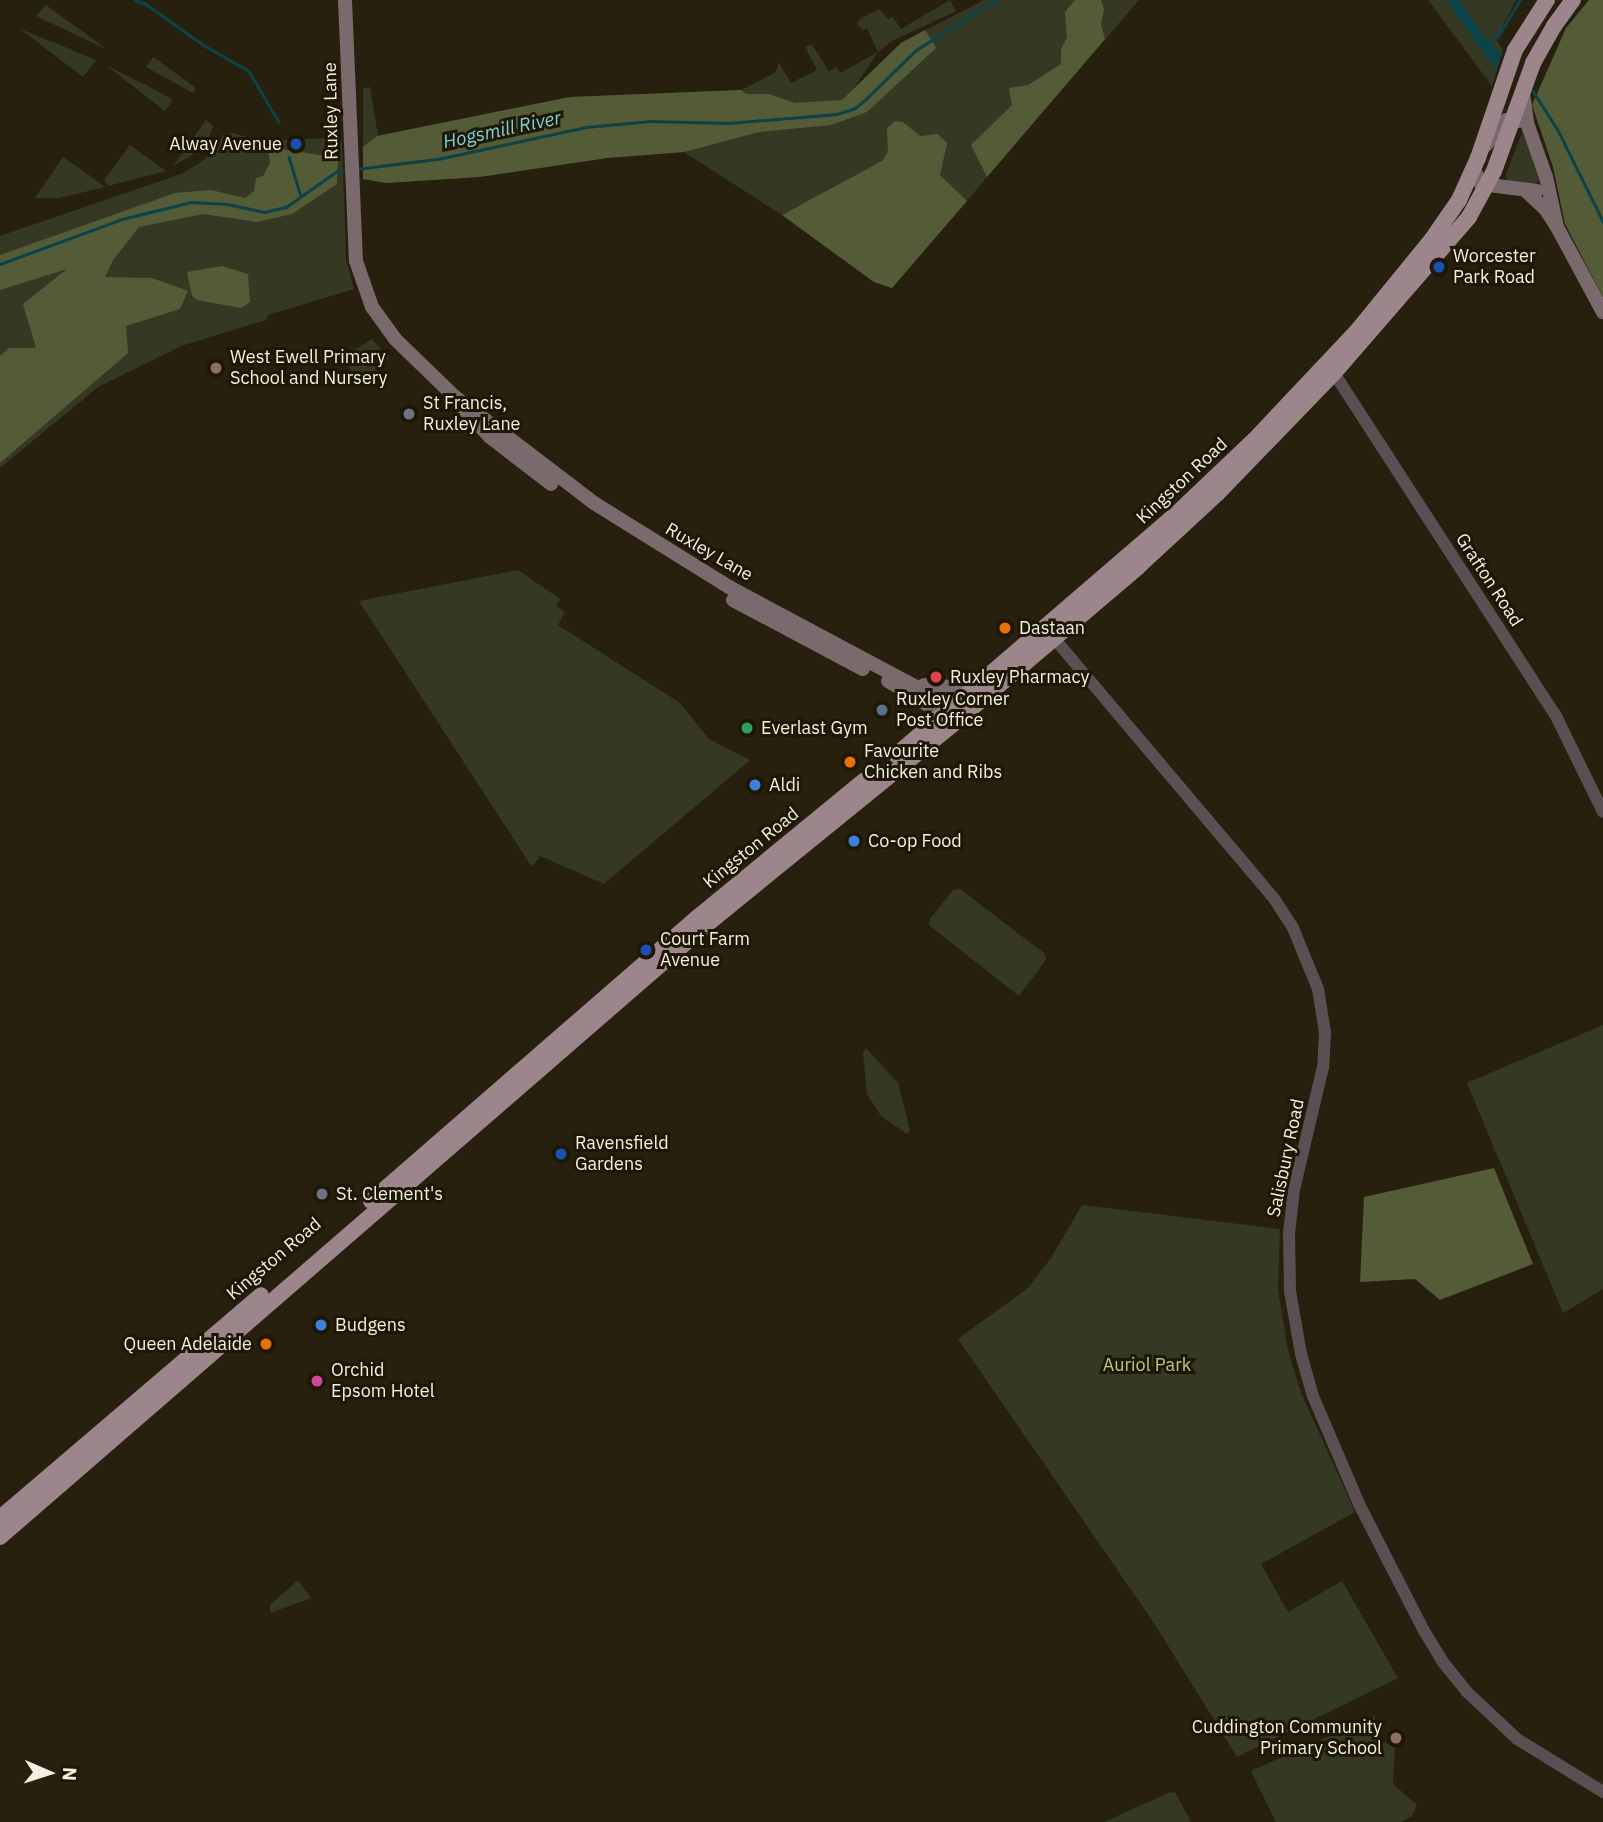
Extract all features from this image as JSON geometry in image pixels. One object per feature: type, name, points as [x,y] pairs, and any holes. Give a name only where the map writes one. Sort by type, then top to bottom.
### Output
[{"type":"highway","name":"Kingston Road","points":[[0,1537],[711,921],[951,718],[988,678],[1172,518],[1293,400],[1357,331],[1432,239],[1459,200],[1515,50],[1546,0]]},
{"type":"highway","name":"Kingston Road","points":[[0,1518],[355,1216],[698,917],[1053,637],[1138,567],[1218,493],[1334,373],[1457,234],[1487,185],[1533,63],[1545,40],[1573,0]]},
{"type":"main road","name":"Ruxley Lane","points":[[345,0],[356,261],[372,307],[412,357],[509,453],[582,507],[761,616],[883,678],[951,718]]},
{"type":"main road","points":[[1524,87],[1523,108],[1546,180],[1557,227]]},
{"type":"main road","points":[[1530,132],[1514,119],[1500,125],[1475,163],[1478,182],[1527,191],[1540,190],[1546,180]]},
{"type":"main road","points":[[1527,191],[1546,209],[1603,312]]},
{"type":"main road","name":"Ruxley Lane","points":[[454,396],[481,414],[551,473],[652,541],[740,593],[937,698],[951,718]]},
{"type":"main road","points":[[909,682],[939,688],[988,678]]},
{"type":"street","name":"Grafton Road","points":[[1334,373],[1555,714],[1603,812]]},
{"type":"street","name":"Salisbury Road","points":[[1053,637],[1275,900],[1293,928],[1313,976],[1322,1009],[1324,1067],[1294,1190],[1289,1223],[1290,1291],[1301,1354],[1313,1396],[1348,1482],[1423,1629],[1458,1682],[1517,1740],[1603,1791]]},
{"type":"green space","points":[[950,0],[956,11],[890,42],[878,52],[867,28],[863,30],[857,24],[861,18],[879,9],[888,19],[893,17],[901,29]]},
{"type":"green space","points":[[984,0],[1139,0],[892,288],[874,282],[782,215],[684,152],[607,158],[479,177],[386,183],[363,179],[363,88],[370,87],[378,136],[570,97],[741,90],[776,72],[779,63],[791,83],[817,70],[805,47],[812,44],[829,72],[836,67],[840,73],[878,52],[854,88],[901,43]]},
{"type":"green space","points":[[1075,0],[1101,0],[1104,9],[1101,24],[1105,39],[987,177],[971,145],[1012,105],[1009,88],[1028,85],[1061,64],[1061,49],[1067,37],[1065,12]]},
{"type":"green space","points":[[1428,0],[1516,0],[1496,39],[1503,50],[1492,86]]},
{"type":"green space","points":[[1589,0],[1603,0],[1603,297],[1565,224],[1553,167],[1532,105],[1566,28]]},
{"type":"green space","points":[[46,5],[104,47],[104,48],[36,16]]},
{"type":"green space","points":[[20,29],[60,45],[96,60],[83,77]]},
{"type":"green space","points":[[925,30],[936,48],[867,112],[831,125],[759,132],[684,152],[607,158],[479,177],[386,183],[363,179],[363,147],[377,136],[570,97],[741,90],[746,94],[769,94],[795,103],[842,100],[901,43]]},
{"type":"green space","points":[[153,57],[196,88],[193,93],[146,67]]},
{"type":"green space","points":[[107,66],[150,87],[173,100],[165,111]]},
{"type":"green space","points":[[206,120],[213,126],[209,138],[192,155],[173,166]]},
{"type":"green space","points":[[895,121],[903,122],[920,136],[938,134],[947,143],[940,175],[967,201],[892,288],[874,282],[782,215],[882,161],[888,152],[887,128]]},
{"type":"green space","points":[[233,133],[259,141],[331,138],[342,142],[346,260],[354,289],[268,315],[266,320],[181,346],[98,387],[0,468],[0,236],[181,174],[204,160],[224,134]]},
{"type":"green space","points":[[1522,133],[1540,176],[1539,182],[1533,186],[1507,181],[1506,174]]},
{"type":"green space","points":[[130,145],[166,171],[108,186],[104,180]]},
{"type":"green space","points":[[268,147],[338,158],[337,184],[292,214],[257,222],[203,214],[139,227],[113,260],[105,277],[152,278],[188,291],[180,309],[126,326],[128,353],[0,463],[0,356],[9,348],[36,348],[23,304],[67,269],[0,290],[0,255],[175,193],[211,190],[245,198],[254,191],[256,178],[263,176],[270,163]]},
{"type":"green space","points":[[63,157],[105,187],[59,198],[35,198]]},
{"type":"green space","points":[[222,266],[248,274],[250,302],[241,308],[197,300],[192,296],[187,272]]},
{"type":"green space","points":[[372,339],[389,358],[372,377],[355,376],[349,367],[349,353]]},
{"type":"green space","points":[[518,570],[560,599],[556,606],[565,612],[558,625],[680,703],[709,739],[750,760],[604,884],[540,856],[532,867],[359,601]]},
{"type":"green space","points":[[960,889],[1044,953],[1046,959],[1019,996],[929,925],[930,919],[953,890]]},
{"type":"green space","points":[[1603,1025],[1603,1289],[1563,1313],[1467,1083]]},
{"type":"green space","points":[[866,1048],[898,1083],[910,1130],[907,1134],[881,1116],[867,1094],[863,1053]]},
{"type":"green space","points":[[1494,1168],[1533,1264],[1440,1300],[1415,1279],[1360,1282],[1364,1197]]},
{"type":"green space","name":"Auriol Park","points":[[1082,1205],[1280,1229],[1278,1290],[1288,1350],[1301,1393],[1355,1512],[1261,1564],[1288,1612],[1342,1581],[1398,1678],[1237,1757],[1154,1623],[958,1339],[1028,1288],[1051,1258]]},
{"type":"green space","points":[[298,1580],[311,1598],[270,1613],[270,1605]]},
{"type":"green space","points":[[1375,1716],[1374,1738],[1395,1747],[1393,1784],[1417,1805],[1412,1816],[1401,1822],[1276,1822],[1251,1771]]},
{"type":"green space","points":[[1175,1792],[1191,1822],[1104,1822],[1168,1793]]},
{"type":"water","points":[[1446,0],[1459,0],[1488,42],[1502,53],[1496,70]]},
{"type":"waterway","points":[[135,0],[146,4],[202,44],[249,71],[279,122]]},
{"type":"waterway","name":"Hogsmill River","points":[[356,169],[438,159],[586,127],[651,121],[729,123],[837,114],[855,108],[916,50],[996,0]]},
{"type":"waterway","points":[[1487,44],[1498,36],[1520,0]]},
{"type":"waterway","name":"Hogsmill River","points":[[1533,91],[1558,130],[1603,221]]},
{"type":"waterway","points":[[289,157],[300,194]]},
{"type":"waterway","name":"Hogsmill River","points":[[0,264],[122,219],[191,202],[227,204],[264,212],[286,207],[337,171],[346,170]]},
{"type":"place","name":"Alway Avenue","points":[[296,144]]},
{"type":"place","name":"Worcester Park Road","points":[[1439,267]]},
{"type":"place","name":"West Ewell Primary School and Nursery","points":[[216,368]]},
{"type":"place","name":"St Francis, Ruxley Lane","points":[[409,414]]},
{"type":"place","name":"Dastaan","points":[[1005,628]]},
{"type":"place","name":"Ruxley Pharmacy","points":[[936,677]]},
{"type":"place","name":"Ruxley Corner Post Office","points":[[882,710]]},
{"type":"place","name":"Everlast Gym","points":[[747,728]]},
{"type":"place","name":"Favourite Chicken and Ribs","points":[[850,762]]},
{"type":"place","name":"Aldi","points":[[755,785]]},
{"type":"place","name":"Co-op Food","points":[[854,841]]},
{"type":"place","name":"Court Farm Avenue","points":[[646,950]]},
{"type":"place","name":"Ravensfield Gardens","points":[[561,1154]]},
{"type":"place","name":"St. Clement's","points":[[322,1194]]},
{"type":"place","name":"Budgens","points":[[321,1325]]},
{"type":"place","name":"Queen Adelaide","points":[[266,1344]]},
{"type":"place","name":"Orchid Epsom Hotel","points":[[317,1381]]},
{"type":"place","name":"Cuddington Community Primary School","points":[[1396,1738]]}]
